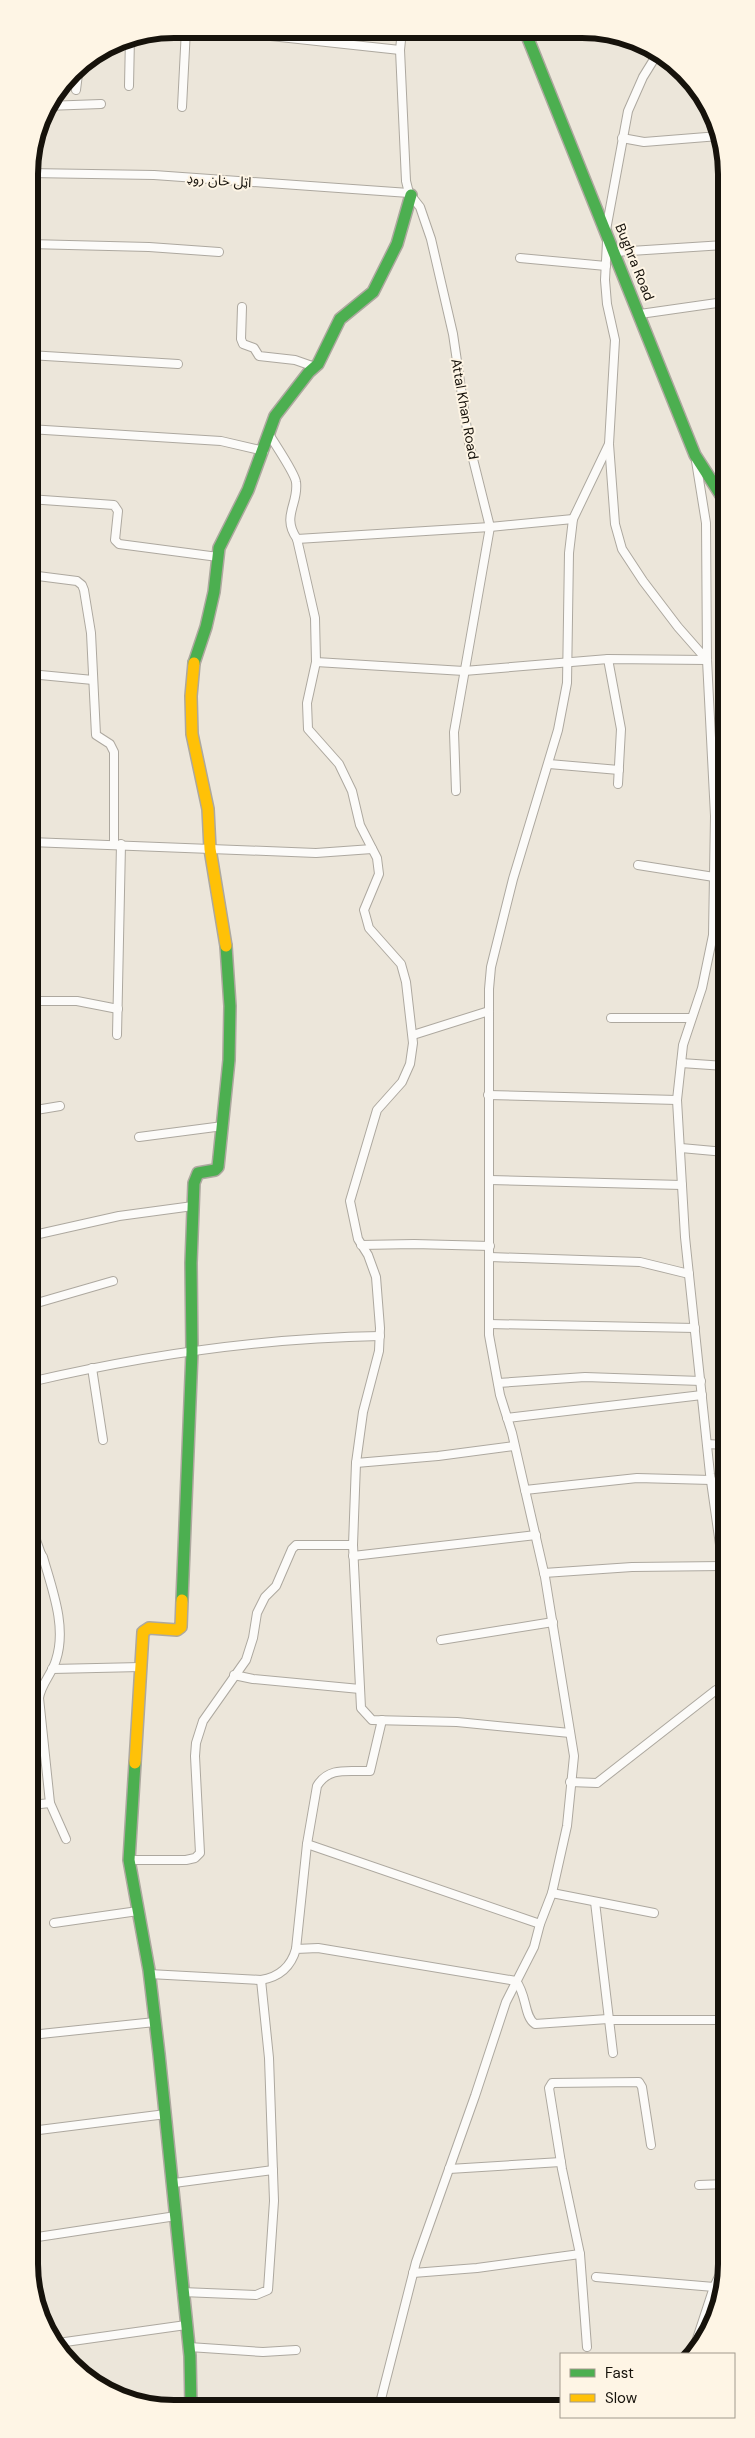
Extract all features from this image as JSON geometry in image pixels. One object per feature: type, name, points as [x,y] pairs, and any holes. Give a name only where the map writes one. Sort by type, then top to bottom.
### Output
[{"type":"street","points":[[182,107],[186,38]]},
{"type":"street","points":[[299,38],[400,50]]},
{"type":"street","name":"Attal Khan Road","points":[[401,38],[400,50],[406,181],[410,194],[420,207],[431,239],[453,334],[469,443],[490,527],[454,732],[456,791]]},
{"type":"street","name":"Bughra Road","points":[[529,38],[695,455],[718,490]]},
{"type":"street","points":[[128,86],[130,45]]},
{"type":"street","points":[[655,59],[635,94],[622,138],[607,232],[607,304],[615,340],[609,444],[615,524],[622,549],[672,619],[707,660]]},
{"type":"street","points":[[76,90],[78,76]]},
{"type":"street","points":[[56,106],[101,104]]},
{"type":"street","points":[[622,138],[654,142],[712,137]]},
{"type":"street","name":"اټل خان روډ","points":[[38,173],[154,175],[410,194]]},
{"type":"street","points":[[191,2400],[189,2347],[182,2292],[174,2183],[149,1974],[129,1860],[145,1629],[177,1630],[181,1627],[188,1513],[193,1206],[196,1175],[215,1170],[218,1167],[229,1060],[230,1006],[226,935],[210,849],[208,809],[192,734],[191,696],[194,659],[206,627],[214,592],[219,548],[264,451],[275,416],[315,367],[340,319],[373,292],[397,244],[410,194]]},
{"type":"street","points":[[38,244],[149,247],[220,252]]},
{"type":"street","points":[[615,252],[718,244]]},
{"type":"street","points":[[520,258],[606,266]]},
{"type":"street","points":[[640,314],[718,303]]},
{"type":"street","points":[[242,307],[241,339],[243,344],[254,348],[259,356],[304,362],[315,367]]},
{"type":"street","points":[[38,356],[178,364]]},
{"type":"street","points":[[38,430],[221,441],[264,451]]},
{"type":"street","points":[[269,434],[296,479],[296,493],[290,509],[290,529],[297,538],[315,618],[316,662],[307,703],[308,729],[339,764],[352,790],[360,826],[376,858],[379,874],[364,910],[369,928],[401,964],[406,982],[412,1035],[410,1064],[402,1082],[377,1110],[350,1201],[356,1231],[376,1277],[380,1336],[379,1351],[363,1412],[356,1463],[353,1544],[361,1708],[372,1720],[457,1722],[570,1733]]},
{"type":"street","points":[[380,2400],[412,2273],[450,2169],[506,2002],[534,1947],[552,1892],[567,1826],[574,1756],[553,1622],[536,1535],[498,1383],[489,1335],[489,1011],[494,958],[514,879],[549,764],[567,683],[569,553],[573,519],[609,444]]},
{"type":"street","points":[[695,455],[706,523],[707,660],[715,816],[713,935],[702,988],[690,1018],[676,1100],[689,1274],[717,1526]]},
{"type":"street","points":[[38,500],[114,506],[118,511],[115,540],[119,544],[218,557]]},
{"type":"street","points":[[297,538],[490,527],[573,519]]},
{"type":"street","points":[[38,576],[77,581],[82,585],[91,633],[96,735],[110,744],[114,752],[117,844],[117,1035]]},
{"type":"street","points":[[316,662],[464,671],[567,664],[608,659],[707,660]]},
{"type":"street","points":[[608,659],[621,729],[618,784]]},
{"type":"street","points":[[38,675],[93,680]]},
{"type":"street","points":[[549,764],[619,770]]},
{"type":"street","points":[[38,842],[316,853],[372,849]]},
{"type":"street","points":[[638,865],[714,877]]},
{"type":"street","points":[[38,1001],[77,1002],[118,1009]]},
{"type":"street","points":[[412,1035],[489,1011]]},
{"type":"street","points":[[611,1018],[690,1018]]},
{"type":"street","points":[[681,1063],[718,1065]]},
{"type":"street","points":[[488,1095],[676,1100]]},
{"type":"street","points":[[38,1110],[60,1106]]},
{"type":"street","points":[[139,1137],[223,1126]]},
{"type":"street","points":[[681,1148],[718,1151]]},
{"type":"street","points":[[490,1180],[682,1185]]},
{"type":"street","points":[[38,1234],[119,1216],[193,1206]]},
{"type":"street","points":[[361,1245],[490,1246]]},
{"type":"street","points":[[490,1257],[640,1262],[689,1274]]},
{"type":"street","points":[[38,1303],[113,1281]]},
{"type":"street","points":[[489,1324],[696,1328]]},
{"type":"street","points":[[38,1380],[92,1368],[192,1352],[308,1338],[380,1336]]},
{"type":"street","points":[[92,1368],[103,1440]]},
{"type":"street","points":[[498,1383],[585,1377],[701,1381]]},
{"type":"street","points":[[507,1418],[583,1407],[702,1395]]},
{"type":"street","points":[[707,1444],[717,1445]]},
{"type":"street","points":[[356,1463],[438,1456],[514,1446]]},
{"type":"street","points":[[525,1490],[636,1478],[711,1480]]},
{"type":"street","points":[[354,1556],[536,1535]]},
{"type":"street","points":[[129,1860],[186,1860],[195,1858],[200,1853],[196,1743],[203,1721],[246,1660],[251,1649],[260,1605],[276,1586],[292,1549],[296,1545],[353,1544]]},
{"type":"street","points":[[38,1548],[58,1615],[58,1647],[52,1669],[40,1692],[39,1698],[50,1804],[66,1840]]},
{"type":"street","points":[[544,1573],[632,1567],[717,1566]]},
{"type":"street","points":[[441,1640],[553,1622]]},
{"type":"street","points":[[52,1669],[141,1667]]},
{"type":"street","points":[[234,1675],[253,1679],[360,1689]]},
{"type":"street","points":[[570,1782],[597,1783],[717,1689]]},
{"type":"street","points":[[149,1974],[261,1980],[273,1978],[285,1970],[293,1959],[296,1949],[314,1795],[321,1778],[336,1771],[370,1772],[382,1720]]},
{"type":"street","points":[[38,1804],[50,1804]]},
{"type":"street","points":[[307,1844],[540,1924]]},
{"type":"street","points":[[552,1892],[654,1913]]},
{"type":"street","points":[[595,1902],[613,2053]]},
{"type":"street","points":[[54,1923],[138,1911]]},
{"type":"street","points":[[296,1949],[318,1948],[516,1981],[525,1996],[528,2016],[535,2024],[609,2019],[717,2020]]},
{"type":"street","points":[[182,2292],[256,2295],[268,2290],[274,2201],[269,2058],[261,1980]]},
{"type":"street","points":[[38,2034],[155,2022]]},
{"type":"street","points":[[587,2347],[580,2254],[548,2088],[552,2083],[639,2082],[642,2087],[652,2145]]},
{"type":"street","points":[[38,2129],[166,2114]]},
{"type":"street","points":[[450,2169],[561,2162]]},
{"type":"street","points":[[174,2183],[273,2170]]},
{"type":"street","points":[[698,2185],[717,2184]]},
{"type":"street","points":[[38,2237],[176,2216]]},
{"type":"street","points":[[412,2273],[478,2268],[580,2254]]},
{"type":"street","points":[[596,2277],[714,2287]]},
{"type":"street","points":[[699,2332],[716,2283]]},
{"type":"street","points":[[63,2342],[186,2325]]},
{"type":"street","points":[[189,2347],[263,2352],[296,2350]]},
{"type":"traffic: fast","points":[[528,38],[695,455],[718,490]]},
{"type":"traffic: fast","points":[[194,663],[206,627],[214,592],[219,548],[248,490],[275,416],[309,372],[318,364],[340,319],[373,292],[397,244],[411,195]]},
{"type":"traffic: fast","points":[[182,1600],[192,1352],[191,1263],[194,1183],[198,1173],[215,1170],[218,1167],[229,1060],[230,1006],[226,946]]},
{"type":"traffic: fast","points":[[135,1763],[129,1860],[149,1970],[159,2054],[190,2356],[191,2400]]},
{"type":"traffic: slow","points":[[194,663],[191,696],[192,734],[208,809],[210,849],[226,946]]},
{"type":"traffic: slow","points":[[135,1763],[143,1632],[149,1628],[177,1630],[181,1627],[182,1600]]}]
